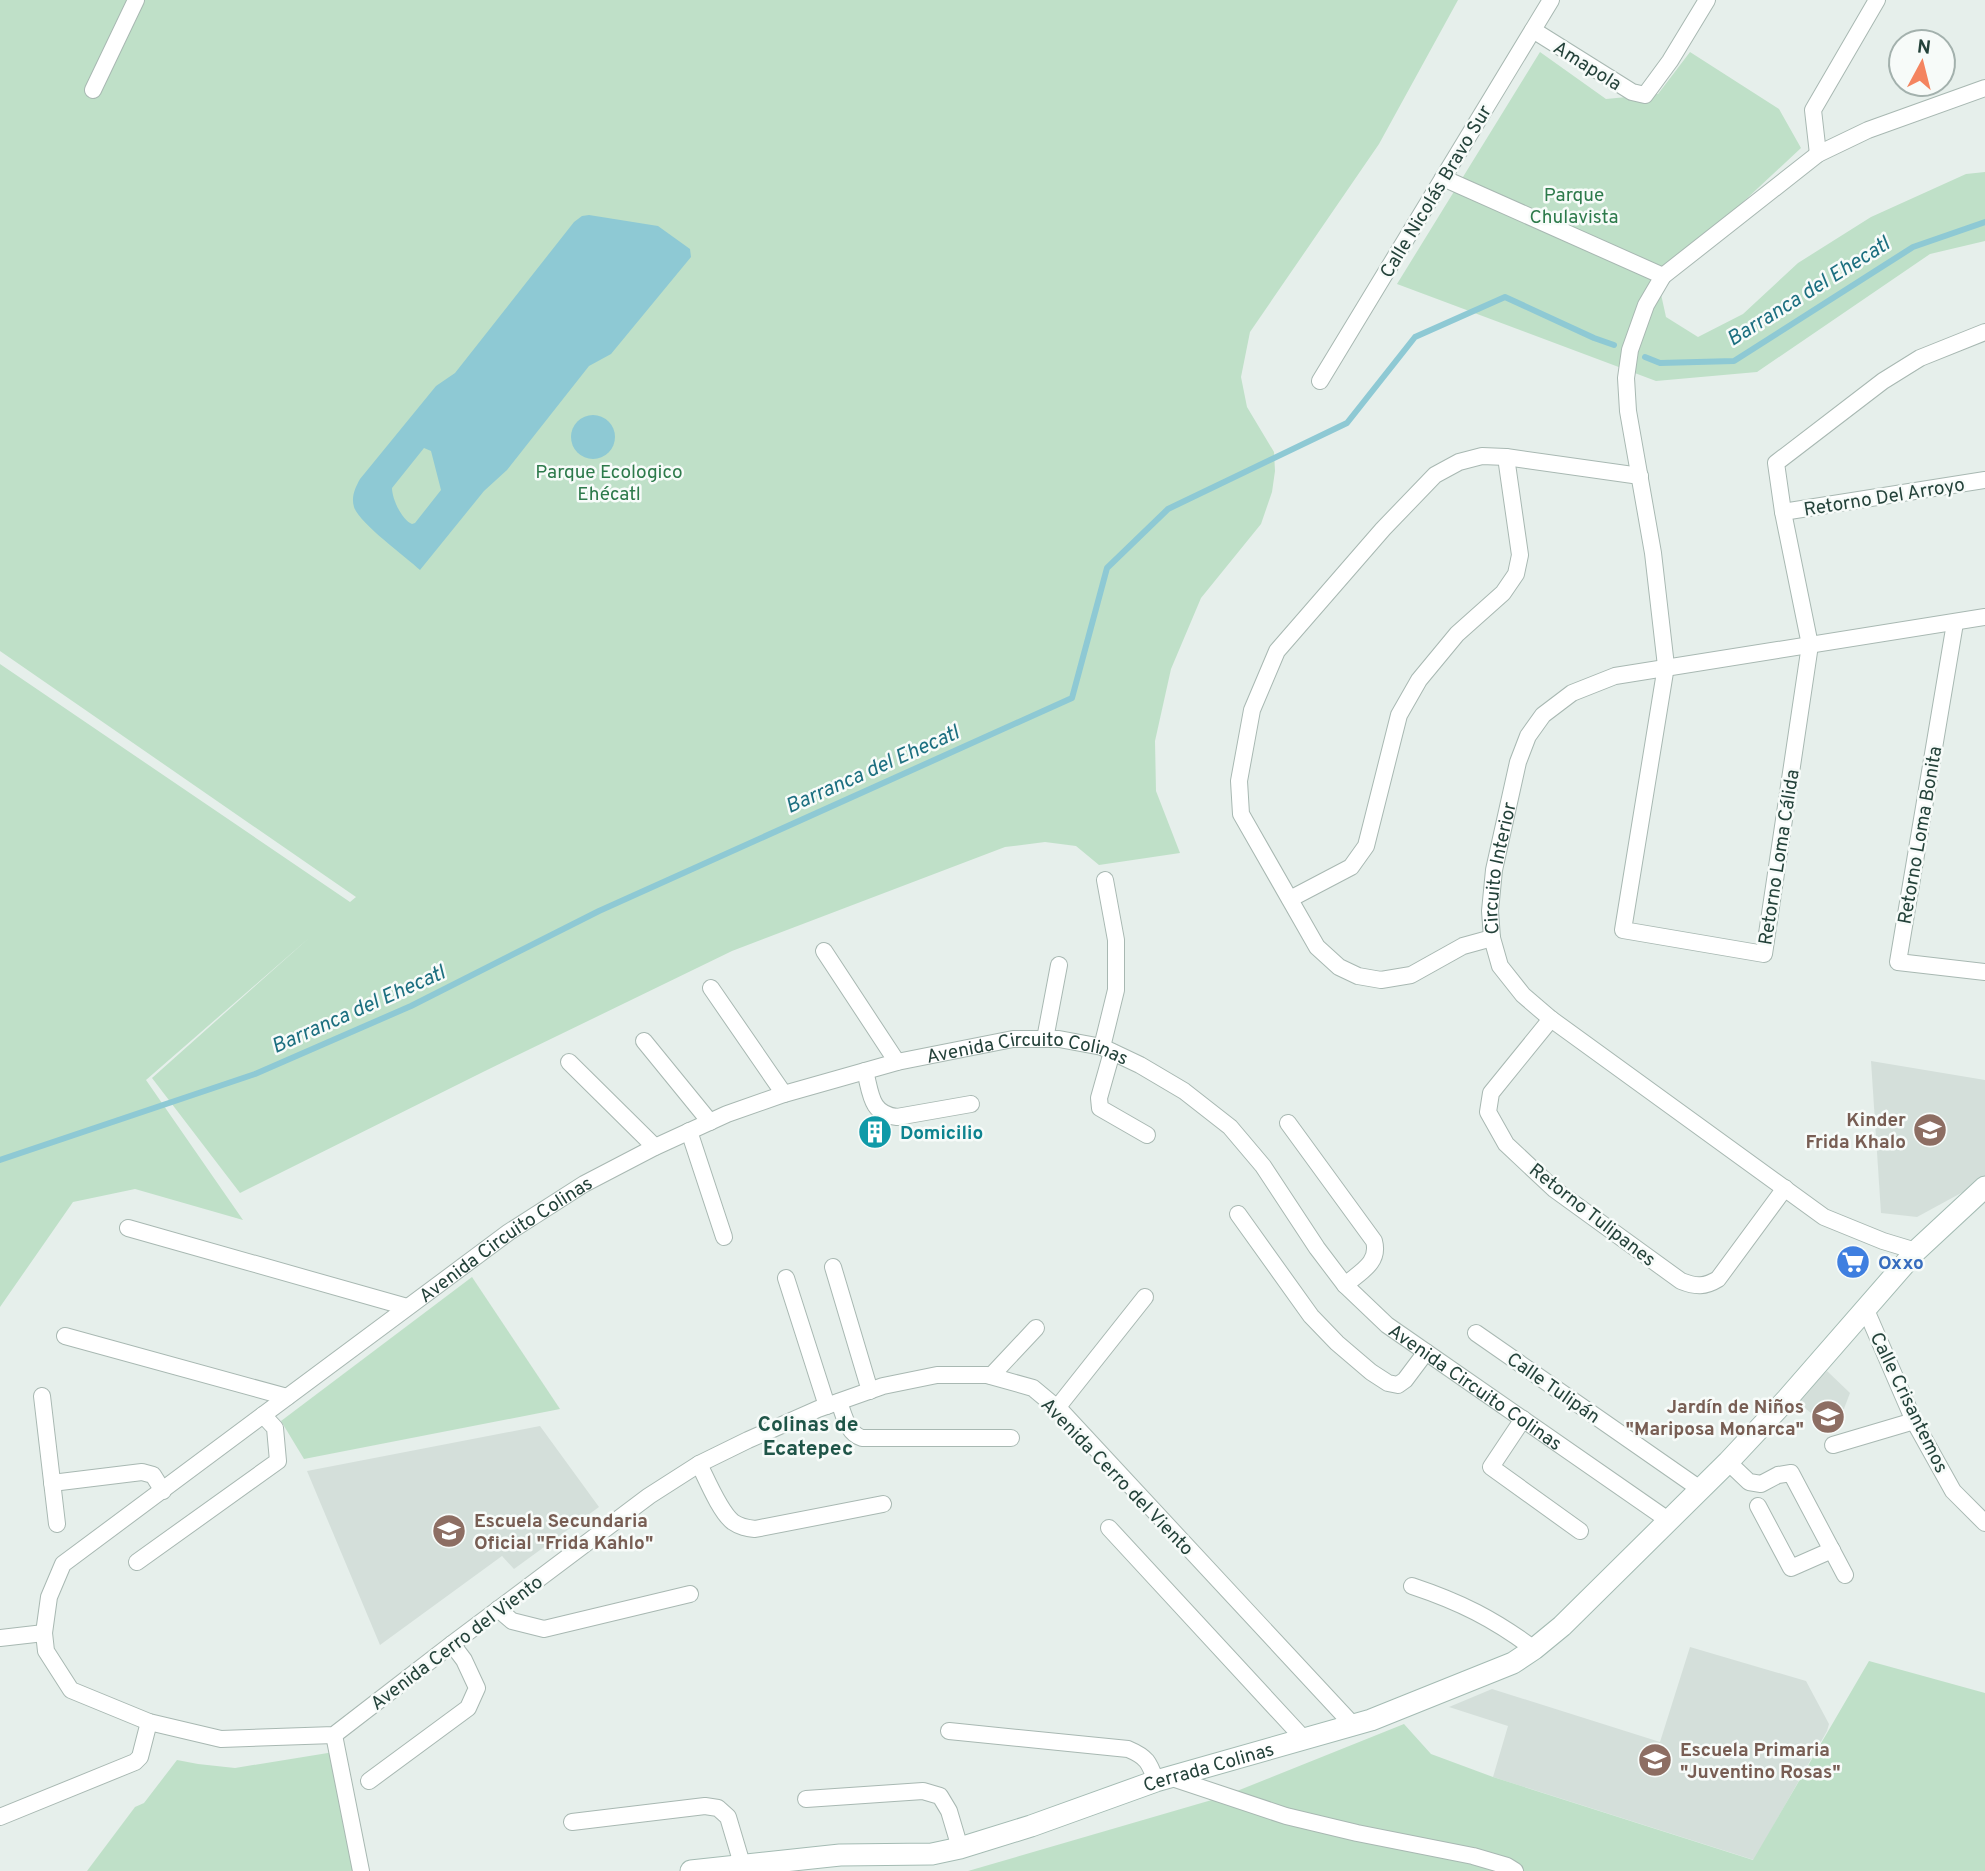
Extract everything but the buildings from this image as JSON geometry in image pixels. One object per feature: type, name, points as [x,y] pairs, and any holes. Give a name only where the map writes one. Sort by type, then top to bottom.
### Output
[{"type":"main road","points":[[1668,1520],[1728,1462],[1787,1399],[1916,1251],[1985,1187]]},
{"type":"main road","name":"Cerrada Colinas","points":[[691,1871],[840,1855],[932,1854],[960,1848],[1031,1826],[1162,1779],[1371,1720],[1513,1663],[1534,1649],[1562,1626],[1668,1520]]},
{"type":"street","points":[[93,90],[136,0]]},
{"type":"street","name":"Calle Nicolás Bravo Sur","points":[[1320,381],[1551,0]]},
{"type":"street","name":"Amapola","points":[[1532,30],[1632,92],[1645,96],[1671,61],[1707,0]]},
{"type":"street","points":[[1818,154],[1813,110],[1877,0]]},
{"type":"street","points":[[1666,666],[1653,553],[1628,411],[1626,378],[1636,328],[1646,305],[1663,276],[1818,154],[1868,130],[1985,88]]},
{"type":"street","points":[[1443,178],[1663,276]]},
{"type":"street","name":"Retorno Del Arroyo","points":[[1810,645],[1783,512],[1776,463],[1892,375],[1920,358],[1985,332]]},
{"type":"street","points":[[1492,938],[1463,946],[1410,975],[1381,980],[1358,976],[1339,967],[1317,947],[1241,814],[1239,781],[1252,709],[1276,651],[1383,528],[1436,475],[1459,462],[1482,456],[1640,476]]},
{"type":"street","points":[[1290,899],[1351,867],[1366,846],[1399,715],[1419,680],[1457,634],[1503,593],[1516,574],[1520,555],[1506,457]]},
{"type":"street","name":"Retorno Del Arroyo","points":[[1783,512],[1985,480]]},
{"type":"street","name":"Circuito Interior","points":[[1916,1251],[1824,1217],[1551,1019],[1523,995],[1500,966],[1492,938],[1490,911],[1494,870],[1518,761],[1528,736],[1544,715],[1572,693],[1615,676],[1666,666],[1985,617]]},
{"type":"street","name":"Retorno Loma Bonita","points":[[1955,622],[1898,962],[1985,972]]},
{"type":"street","name":"Retorno Loma Cálida","points":[[1666,666],[1623,930],[1764,954],[1810,645]]},
{"type":"street","points":[[1105,880],[1116,940],[1115,990],[1099,1098],[1100,1108],[1147,1135]]},
{"type":"street","points":[[824,951],[897,1062]]},
{"type":"street","points":[[1045,1039],[1059,965]]},
{"type":"street","points":[[710,988],[784,1094]]},
{"type":"street","name":"Retorno Tulipanes","points":[[1551,1019],[1491,1093],[1488,1112],[1506,1144],[1554,1189],[1671,1274],[1693,1286],[1708,1286],[1718,1279],[1785,1188]]},
{"type":"street","name":"Avenida Circuito Colinas","points":[[44,1633],[49,1597],[63,1564],[509,1233],[573,1191],[689,1131],[784,1094],[897,1062],[1013,1039],[1059,1039],[1107,1049],[1184,1091],[1230,1127],[1263,1166],[1345,1285],[1387,1325],[1668,1520]]},
{"type":"street","points":[[644,1041],[710,1122]]},
{"type":"street","points":[[569,1062],[655,1147]]},
{"type":"street","points":[[865,1071],[873,1102],[878,1111],[887,1116],[897,1117],[971,1104]]},
{"type":"street","points":[[1289,1124],[1374,1241],[1377,1251],[1374,1260],[1345,1285]]},
{"type":"street","points":[[689,1131],[724,1237]]},
{"type":"street","points":[[1238,1214],[1311,1316],[1371,1372],[1388,1384],[1398,1385],[1405,1380],[1426,1352]]},
{"type":"street","points":[[128,1228],[408,1307]]},
{"type":"street","points":[[833,1267],[870,1391]]},
{"type":"street","points":[[786,1278],[833,1404],[855,1436],[1011,1438]]},
{"type":"street","points":[[1057,1408],[1145,1297]]},
{"type":"street","name":"Calle Crisantemos","points":[[1866,1310],[1914,1421],[1953,1491],[1985,1523]]},
{"type":"street","points":[[991,1376],[1036,1328]]},
{"type":"street","name":"Calle Tulipán","points":[[1476,1333],[1700,1489]]},
{"type":"street","points":[[65,1336],[287,1396]]},
{"type":"street","name":"Avenida Cerro del Viento","points":[[334,1735],[649,1496],[699,1464],[833,1404],[883,1386],[937,1375],[991,1376],[1033,1388],[1057,1408],[1353,1725]]},
{"type":"street","points":[[42,1396],[57,1524]]},
{"type":"street","points":[[137,1562],[278,1461],[275,1428],[263,1415]]},
{"type":"street","points":[[1523,1419],[1491,1467],[1580,1531]]},
{"type":"street","points":[[1833,1445],[1914,1421]]},
{"type":"street","points":[[1728,1462],[1749,1482],[1761,1484],[1778,1475],[1791,1473],[1845,1575]]},
{"type":"street","points":[[699,1464],[724,1512],[731,1521],[742,1527],[755,1528],[883,1504]]},
{"type":"street","points":[[52,1483],[142,1472],[153,1475],[163,1491]]},
{"type":"street","points":[[1758,1506],[1791,1568],[1832,1550]]},
{"type":"street","points":[[1109,1528],[1304,1739]]},
{"type":"street","points":[[1412,1586],[1447,1597],[1477,1611],[1534,1649]]},
{"type":"street","points":[[498,1609],[512,1621],[544,1629],[690,1594]]},
{"type":"street","points":[[0,1638],[44,1633],[46,1651],[71,1690],[149,1722],[221,1739],[334,1735],[360,1871]]},
{"type":"street","points":[[369,1781],[468,1708],[477,1688],[464,1660],[452,1644]]},
{"type":"street","points":[[0,1817],[135,1762],[140,1757],[149,1722]]},
{"type":"street","points":[[948,1731],[1128,1749],[1149,1762],[1162,1779],[1286,1816],[1473,1856],[1515,1871]]},
{"type":"street","points":[[806,1799],[922,1791],[940,1796],[950,1811],[960,1848]]},
{"type":"street","points":[[572,1822],[705,1806],[719,1808],[728,1817],[742,1864]]},
{"type":"shaded area","name":"Kinder Frida Khalo","points":[[1871,1061],[1985,1080],[1985,1180],[1917,1217],[1881,1213]]},
{"type":"shaded area","name":"Jardín de Niños \"Mariposa Monarca\"","points":[[1827,1371],[1850,1393],[1835,1432],[1796,1401]]},
{"type":"shaded area","name":"Escuela Secundaria Oficial \"Frida Kahlo\"","points":[[540,1426],[599,1507],[514,1569],[502,1556],[380,1645],[307,1471]]},
{"type":"shaded area","name":"Escuela Primaria \"Juventino Rosas\"","points":[[1690,1647],[1806,1681],[1829,1724],[1754,1860],[1493,1777],[1508,1726],[1449,1707],[1492,1689],[1660,1742]]},
{"type":"green space","name":"Parque Ecologico Ehécatl","points":[[0,0],[1458,0],[1379,144],[1250,332],[1241,377],[1247,407],[1274,452],[1275,471],[1272,492],[1261,524],[1201,598],[1171,669],[1155,741],[1156,791],[1180,853],[1099,865],[1076,846],[1045,842],[1005,847],[732,951],[240,1193],[152,1078],[309,938],[146,1080],[243,1220],[135,1189],[73,1202],[0,1307],[0,664],[350,902],[356,897],[0,651]]},
{"type":"green space","name":"Parque Chulavista","points":[[1540,52],[1606,99],[1658,94],[1690,52],[1779,109],[1801,148],[1727,217],[1657,276],[1666,317],[1698,337],[1743,314],[1798,263],[1871,217],[1966,174],[1985,172],[1985,241],[1930,254],[1757,372],[1656,381],[1397,284]]},
{"type":"green space","points":[[472,1277],[560,1409],[304,1459],[281,1421]]},
{"type":"green space","points":[[1869,1661],[1985,1693],[1985,1871],[968,1871],[1222,1797],[1404,1724],[1431,1754],[1493,1777],[1753,1860]]},
{"type":"green space","points":[[334,1752],[357,1871],[87,1871],[135,1807],[144,1803],[177,1760],[235,1768]]},
{"type":"water","points":[[582,216],[658,226],[690,249],[691,257],[611,354],[589,366],[507,470],[484,491],[420,570],[373,531],[358,514],[353,500],[360,479],[436,386],[455,373],[574,222]],"holes":[[[424,448],[431,451],[441,490],[412,524],[398,509],[392,488]]]},
{"type":"water","points":[[593,415],[602,416],[609,421],[614,428],[614,446],[609,453],[602,458],[593,459],[584,458],[577,453],[572,446],[571,437],[572,428],[577,421],[584,416]]},
{"type":"waterway","name":"Barranca del Ehecatl","points":[[1645,357],[1660,363],[1734,361],[1913,247],[1985,222]]},
{"type":"waterway","name":"Barranca del Ehecatl","points":[[0,1160],[255,1074],[411,1006],[599,911],[1072,698],[1107,568],[1168,509],[1347,423],[1415,337],[1505,297],[1614,345]]},
{"type":"place","name":"Kinder Frida Khalo","points":[[1930,1130]]},
{"type":"place","name":"Domicilio","points":[[875,1132]]},
{"type":"place","name":"Oxxo","points":[[1853,1262]]},
{"type":"place","name":"Jardín de Niños \"Mariposa Monarca\"","points":[[1828,1417]]},
{"type":"place","name":"Escuela Secundaria Oficial \"Frida Kahlo\"","points":[[449,1531]]},
{"type":"place","name":"Escuela Primaria \"Juventino Rosas\"","points":[[1655,1760]]},
{"type":"district","name":"Colinas de Ecatepec","points":[[808,1436]]}]
